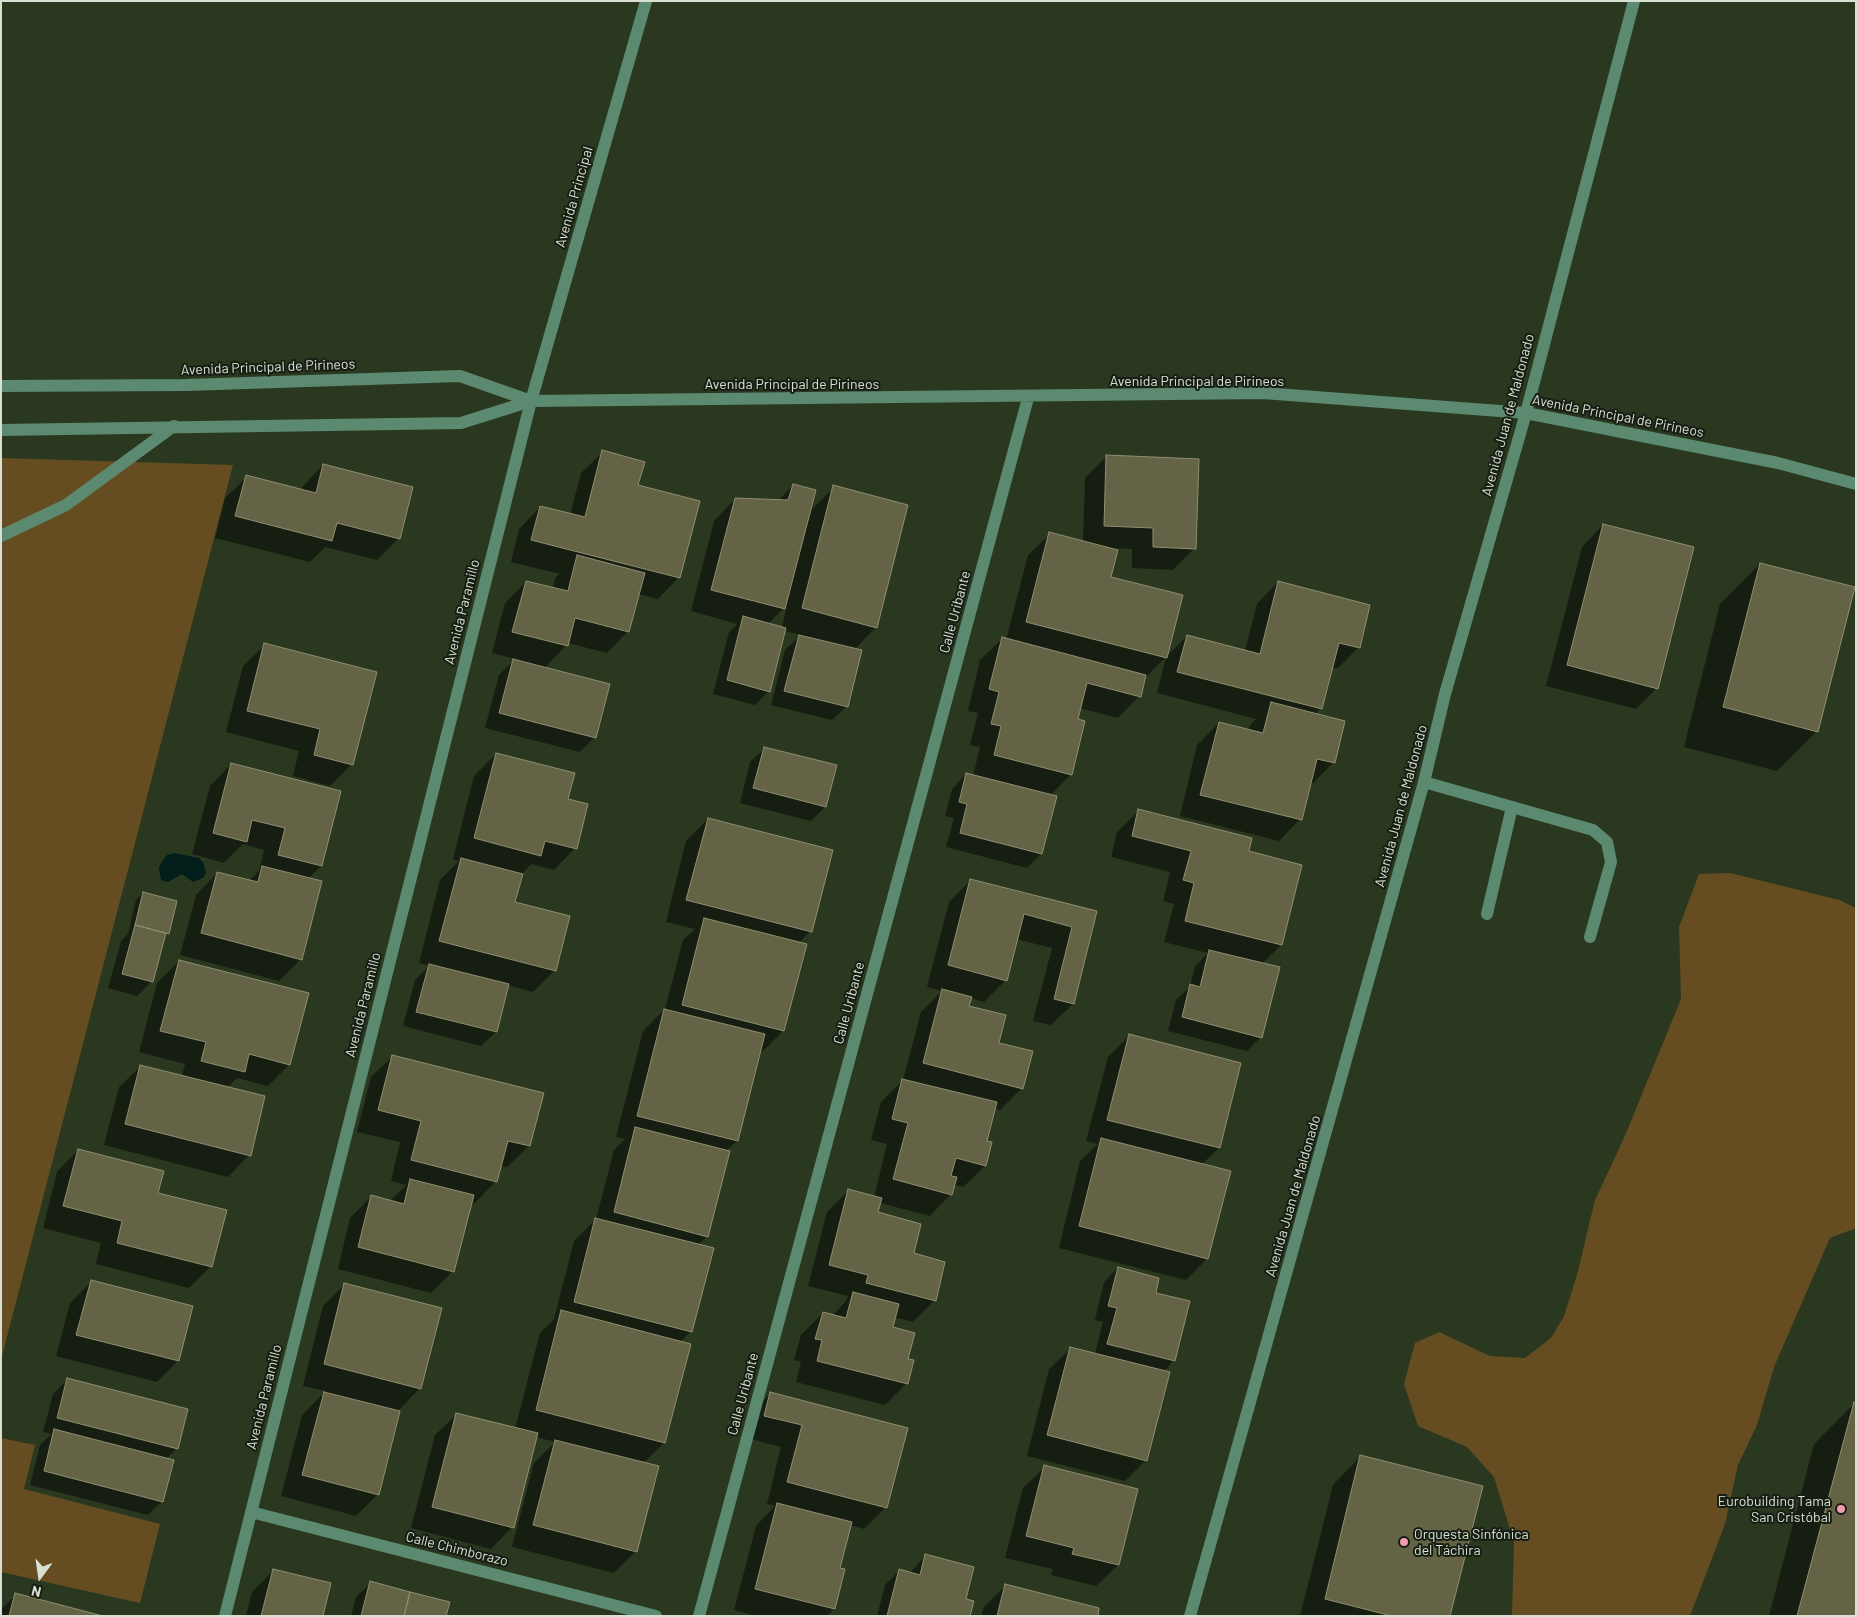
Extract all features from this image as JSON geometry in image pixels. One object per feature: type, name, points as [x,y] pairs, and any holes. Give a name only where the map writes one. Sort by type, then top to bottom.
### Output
[{"type":"street","name":"Avenida Principal","points":[[531,401],[646,1]]},
{"type":"street","name":"Avenida Juan de Maldonado","points":[[1190,1616],[1424,782],[1445,694],[1526,413],[1634,1]]},
{"type":"street","name":"Avenida Principal de Pirineos","points":[[1,386],[186,385],[460,376],[531,401]]},
{"type":"street","name":"Avenida Principal de Pirineos","points":[[1,430],[461,423],[531,401],[1028,398],[1263,394],[1526,413],[1778,462],[1856,484]]},
{"type":"street","name":"Calle Uribante","points":[[699,1616],[1028,398]]},
{"type":"street","name":"Avenida Paramillo","points":[[225,1616],[531,401]]},
{"type":"street","points":[[1,536],[66,505],[174,426]]},
{"type":"street","points":[[1424,782],[1593,830],[1607,842],[1611,862],[1590,937]]},
{"type":"street","points":[[1487,914],[1512,807]]},
{"type":"street","name":"Calle Chimborazo","points":[[251,1512],[656,1616]]},
{"type":"shaded area","points":[[1,458],[233,465],[1,1360]]},
{"type":"shaded area","points":[[1730,873],[1839,900],[1856,908],[1856,1228],[1830,1238],[1774,1367],[1757,1425],[1738,1465],[1725,1524],[1690,1616],[1512,1616],[1514,1542],[1494,1477],[1467,1447],[1418,1426],[1404,1384],[1415,1343],[1439,1332],[1490,1356],[1525,1358],[1551,1338],[1564,1316],[1577,1275],[1595,1200],[1624,1138],[1681,999],[1679,927],[1699,874]]},
{"type":"shaded area","points":[[1,1438],[35,1445],[24,1489],[160,1524],[140,1603],[1,1572]]},
{"type":"water","points":[[174,853],[199,858],[203,862],[206,872],[203,878],[193,882],[182,874],[168,882],[161,880],[159,868],[162,861],[167,855]]},
{"type":"building","points":[[602,450],[645,462],[638,485],[700,501],[680,578],[531,540],[540,506],[585,517]]},
{"type":"building","points":[[1106,455],[1199,459],[1196,549],[1153,547],[1153,528],[1104,526]]},
{"type":"building","points":[[323,464],[413,487],[400,539],[337,523],[332,541],[235,516],[246,475],[316,493]]},
{"type":"building","points":[[793,484],[816,490],[785,609],[711,590],[735,498],[788,500]]},
{"type":"building","points":[[833,485],[908,505],[877,628],[802,608]]},
{"type":"building","points":[[1603,524],[1694,547],[1658,689],[1567,665]]},
{"type":"building","points":[[1049,532],[1118,550],[1111,577],[1183,595],[1167,658],[1026,622]]},
{"type":"building","points":[[577,555],[645,573],[629,632],[575,618],[568,646],[512,632],[526,581],[568,591]]},
{"type":"building","points":[[1760,563],[1855,587],[1818,732],[1723,707]]},
{"type":"building","points":[[1278,581],[1370,605],[1360,648],[1339,643],[1322,709],[1177,672],[1187,635],[1260,654]]},
{"type":"building","points":[[743,616],[786,628],[770,692],[727,680]]},
{"type":"building","points":[[799,635],[862,650],[848,707],[784,691]]},
{"type":"building","points":[[1002,637],[1146,675],[1141,697],[1087,683],[1078,719],[1085,721],[1072,775],[994,755],[1001,726],[991,724],[999,692],[989,689]]},
{"type":"building","points":[[264,643],[377,672],[353,765],[314,755],[320,729],[247,711]]},
{"type":"building","points":[[513,659],[610,684],[596,738],[499,713]]},
{"type":"building","points":[[1271,702],[1345,721],[1335,763],[1317,759],[1302,820],[1200,795],[1219,722],[1263,733]]},
{"type":"building","points":[[764,747],[837,765],[826,807],[753,788]]},
{"type":"building","points":[[496,753],[575,773],[568,799],[588,804],[577,849],[545,841],[541,856],[474,838]]},
{"type":"building","points":[[231,763],[341,791],[322,866],[278,855],[285,828],[252,820],[247,842],[213,833]]},
{"type":"building","points":[[966,773],[1057,796],[1042,854],[960,833],[967,804],[959,802]]},
{"type":"building","points":[[1138,809],[1252,838],[1249,851],[1302,865],[1282,945],[1185,921],[1194,883],[1183,880],[1191,851],[1132,836]]},
{"type":"building","points":[[708,818],[833,850],[812,932],[686,900]]},
{"type":"building","points":[[461,858],[523,874],[515,902],[570,916],[556,971],[439,941]]},
{"type":"building","points":[[262,866],[322,881],[302,960],[201,933],[217,872],[258,882]]},
{"type":"building","points":[[970,879],[1097,911],[1074,1004],[1054,999],[1072,927],[1024,914],[1007,981],[948,965]]},
{"type":"building","points":[[143,892],[177,901],[169,934],[135,925]]},
{"type":"building","points":[[704,918],[807,944],[784,1031],[682,1005]]},
{"type":"building","points":[[135,925],[166,933],[153,982],[122,974]]},
{"type":"building","points":[[1209,950],[1280,967],[1262,1038],[1182,1017],[1190,984],[1200,987]]},
{"type":"building","points":[[179,960],[309,993],[290,1065],[249,1054],[245,1072],[201,1061],[206,1042],[160,1031]]},
{"type":"building","points":[[429,964],[509,984],[497,1032],[416,1012]]},
{"type":"building","points":[[942,989],[972,997],[969,1006],[1006,1015],[999,1043],[1033,1051],[1023,1089],[923,1063]]},
{"type":"building","points":[[664,1009],[765,1034],[738,1141],[637,1116]]},
{"type":"building","points":[[1129,1034],[1241,1063],[1220,1148],[1107,1120]]},
{"type":"building","points":[[392,1055],[544,1093],[530,1146],[508,1141],[497,1182],[411,1160],[421,1121],[378,1110]]},
{"type":"building","points":[[140,1065],[265,1096],[251,1156],[125,1124]]},
{"type":"building","points":[[902,1079],[997,1102],[987,1141],[992,1142],[986,1166],[956,1158],[951,1176],[957,1177],[952,1195],[893,1179],[908,1123],[892,1119]]},
{"type":"building","points":[[635,1127],[730,1151],[708,1237],[614,1212]]},
{"type":"building","points":[[1101,1138],[1231,1171],[1208,1259],[1079,1226]]},
{"type":"building","points":[[78,1149],[164,1171],[158,1193],[227,1210],[212,1267],[117,1243],[122,1221],[63,1206]]},
{"type":"building","points":[[410,1179],[474,1195],[454,1272],[358,1247],[371,1195],[404,1204]]},
{"type":"building","points":[[848,1189],[882,1198],[878,1212],[921,1224],[914,1253],[945,1262],[936,1301],[866,1283],[868,1275],[829,1265]]},
{"type":"building","points":[[595,1218],[714,1248],[692,1332],[574,1302]]},
{"type":"building","points":[[1118,1267],[1159,1278],[1156,1293],[1190,1301],[1175,1361],[1107,1344],[1117,1308],[1108,1306]]},
{"type":"building","points":[[91,1280],[193,1306],[179,1361],[76,1335]]},
{"type":"building","points":[[344,1283],[442,1308],[421,1389],[324,1364]]},
{"type":"building","points":[[853,1292],[899,1304],[893,1327],[915,1333],[908,1359],[914,1360],[908,1384],[817,1361],[822,1340],[815,1339],[823,1312],[846,1318]]},
{"type":"building","points":[[561,1310],[691,1344],[665,1443],[536,1410]]},
{"type":"building","points":[[1070,1347],[1170,1372],[1147,1461],[1047,1435]]},
{"type":"building","points":[[67,1378],[188,1409],[178,1449],[57,1418]]},
{"type":"building","points":[[324,1392],[400,1411],[379,1495],[302,1475]]},
{"type":"building","points":[[770,1392],[908,1428],[887,1508],[787,1482],[802,1425],[764,1416]]},
{"type":"building","name":"Eurobuilding Tama San Cristóbal","points":[[1854,1402],[1856,1403],[1856,1616],[1797,1616]]},
{"type":"building","points":[[456,1413],[538,1433],[514,1528],[432,1507]]},
{"type":"building","points":[[54,1429],[174,1460],[163,1502],[44,1471]]},
{"type":"building","points":[[555,1440],[659,1466],[637,1552],[533,1525]]},
{"type":"building","name":"Orquesta Sinfónica del Táchira","points":[[1360,1455],[1483,1486],[1450,1616],[1392,1616],[1325,1599]]},
{"type":"building","points":[[1044,1465],[1138,1489],[1119,1565],[1072,1554],[1074,1548],[1026,1536]]},
{"type":"building","points":[[777,1503],[852,1522],[840,1568],[845,1569],[835,1609],[755,1589]]},
{"type":"building","points":[[925,1554],[974,1567],[966,1599],[974,1601],[970,1616],[887,1616],[899,1569],[920,1575]]},
{"type":"building","points":[[273,1569],[331,1583],[323,1616],[261,1616]]},
{"type":"building","points":[[370,1581],[410,1592],[404,1616],[361,1616]]},
{"type":"building","points":[[1005,1584],[1099,1608],[1098,1616],[997,1616]]},
{"type":"building","points":[[410,1592],[450,1602],[446,1616],[404,1616]]},
{"type":"building","points":[[15,1593],[103,1616],[9,1616]]},
{"type":"place","name":"Eurobuilding Tama San Cristóbal","points":[[1841,1509]]},
{"type":"place","name":"Orquesta Sinfónica del Táchira","points":[[1404,1542]]}]
